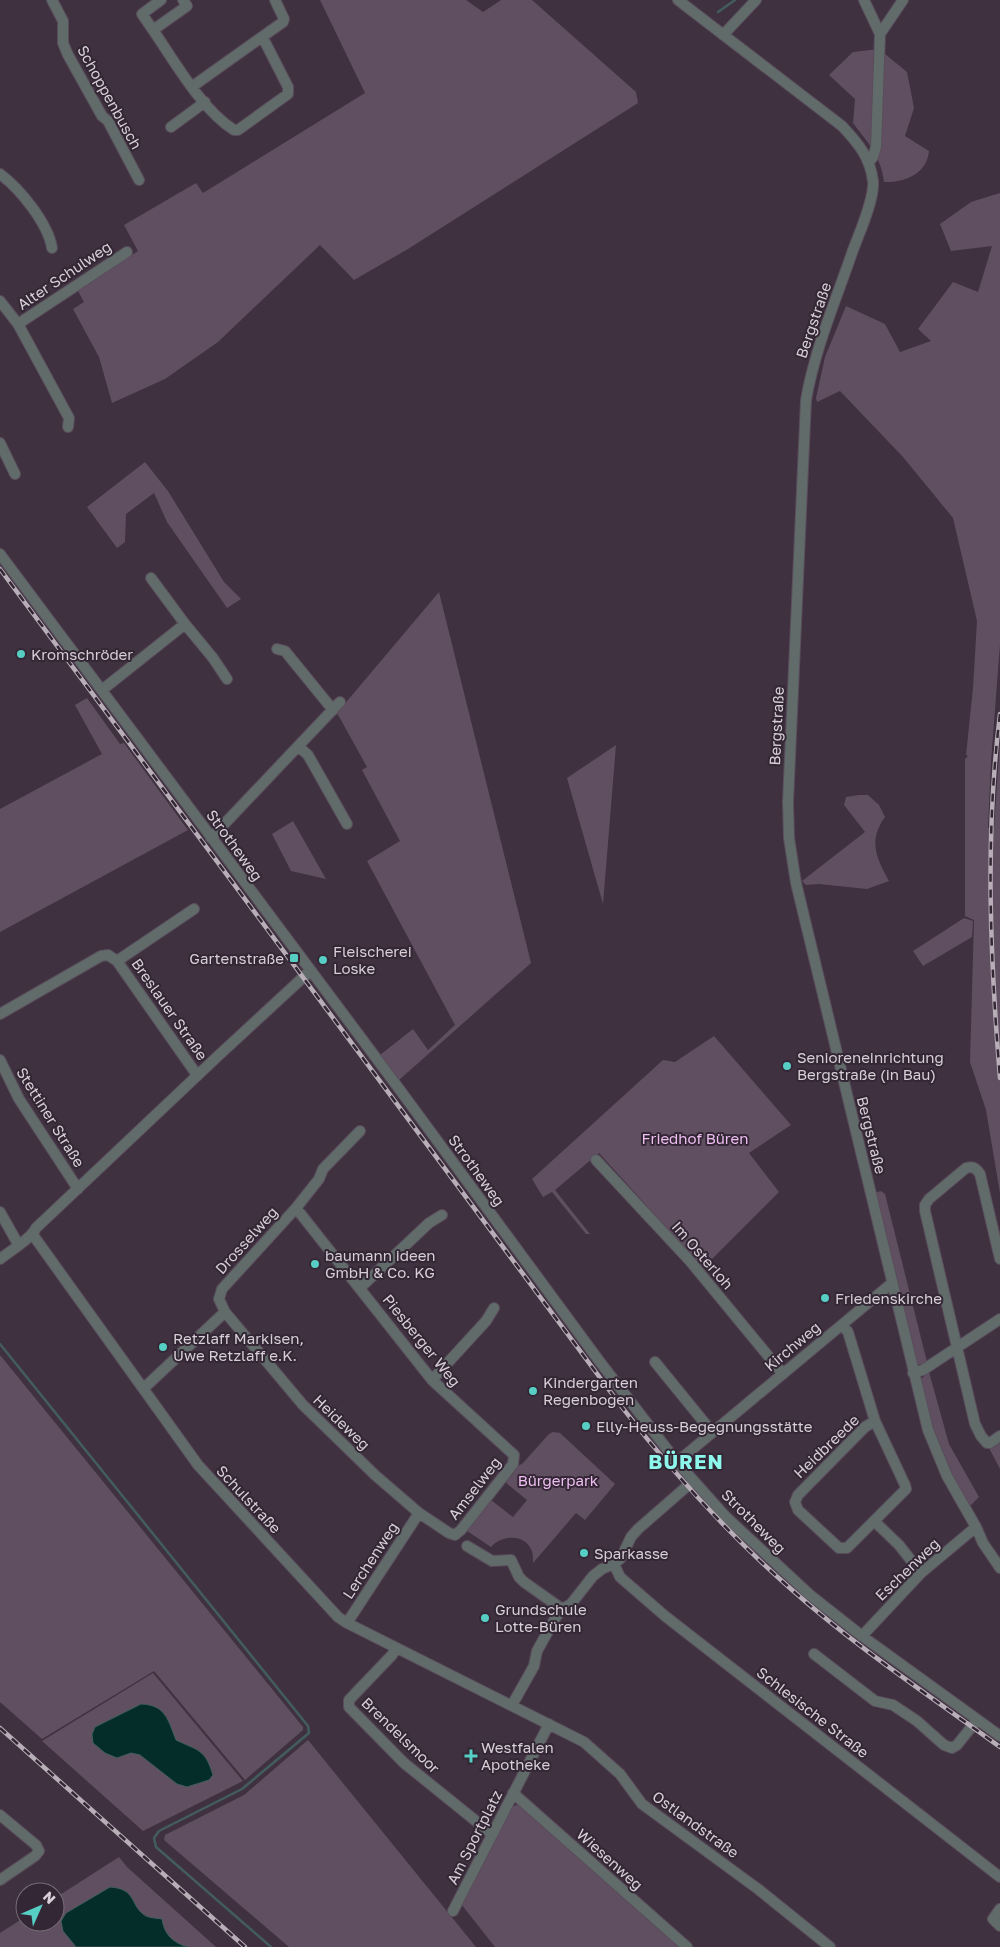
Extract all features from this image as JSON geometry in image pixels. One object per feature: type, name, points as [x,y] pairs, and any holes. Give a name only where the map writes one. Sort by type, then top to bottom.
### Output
[{"type":"street","name":"Schoppenbusch","points":[[52,0],[63,21],[63,43],[68,55],[102,116],[108,121],[139,180]]},
{"type":"street","points":[[161,0],[142,14],[205,102],[226,125],[234,130],[238,130],[288,94],[288,87],[263,38]]},
{"type":"street","points":[[152,30],[187,6],[183,0]]},
{"type":"street","points":[[193,86],[283,22],[284,19],[275,0]]},
{"type":"street","name":"Bergstraße","points":[[678,0],[842,126],[861,146],[869,162],[874,183],[868,211],[815,356],[806,400],[787,820],[796,883],[928,1430],[936,1452],[983,1543],[999,1567]]},
{"type":"street","points":[[723,35],[756,0]]},
{"type":"street","points":[[864,0],[880,34],[876,147],[874,157],[869,162]]},
{"type":"street","points":[[880,34],[903,0]]},
{"type":"street","points":[[171,127],[205,102]]},
{"type":"street","points":[[0,174],[26,199],[50,238],[52,248]]},
{"type":"street","name":"Alter Schulweg","points":[[18,324],[126,252]]},
{"type":"street","points":[[0,301],[18,324],[68,418],[68,428]]},
{"type":"street","points":[[0,443],[3,457],[15,474]]},
{"type":"street","name":"Strotheweg","points":[[0,554],[623,1393],[693,1481],[769,1558],[810,1595],[862,1636],[1000,1736]]},
{"type":"street","points":[[151,578],[227,679]]},
{"type":"street","points":[[102,690],[185,624]]},
{"type":"street","points":[[211,838],[337,706],[285,651],[277,649]]},
{"type":"street","points":[[299,747],[308,756],[347,824]]},
{"type":"street","points":[[0,1014],[101,956],[108,955],[117,961],[194,909]]},
{"type":"street","name":"Breslauer Straße","points":[[117,961],[197,1075]]},
{"type":"street","points":[[0,1259],[18,1244],[33,1235],[36,1228],[197,1075],[310,972]]},
{"type":"street","name":"Stettiner Straße","points":[[0,1060],[19,1099],[78,1188]]},
{"type":"street","name":"Drosselweg","points":[[225,1312],[219,1299],[222,1289],[296,1208],[319,1179],[323,1169],[360,1131]]},
{"type":"street","name":"Im Osterloh","points":[[596,1160],[690,1261],[783,1374]]},
{"type":"street","points":[[1000,1259],[980,1174],[976,1169],[966,1168],[925,1205],[925,1211],[975,1424],[980,1436],[986,1443],[990,1443],[1000,1436]]},
{"type":"street","name":"Piesberger Weg","points":[[296,1208],[432,1380],[466,1413],[511,1451],[515,1459]]},
{"type":"street","points":[[0,1212],[18,1244]]},
{"type":"street","points":[[360,1288],[429,1223],[442,1215]]},
{"type":"street","name":"Schulstraße","points":[[33,1235],[198,1465],[338,1617],[512,1705]]},
{"type":"street","name":"Kirchweg","points":[[677,1462],[892,1283]]},
{"type":"street","points":[[432,1380],[486,1321],[494,1308]]},
{"type":"street","points":[[144,1388],[225,1312]]},
{"type":"street","name":"Heideweg","points":[[225,1312],[305,1407],[375,1475],[419,1513],[449,1533],[456,1535]]},
{"type":"street","points":[[913,1373],[923,1370],[1000,1319]]},
{"type":"street","name":"Heidbreede","points":[[842,1325],[848,1332],[875,1421],[906,1490],[847,1548],[839,1548],[798,1510],[795,1502],[798,1495],[865,1427],[875,1421]]},
{"type":"street","points":[[655,1362],[712,1432]]},
{"type":"street","name":"Amselweg","points":[[456,1535],[462,1530],[515,1459]]},
{"type":"street","points":[[512,1705],[534,1666],[537,1652],[562,1609],[571,1604],[593,1576],[621,1558],[631,1537],[638,1529],[693,1481]]},
{"type":"street","name":"Lerchenweg","points":[[347,1623],[419,1513]]},
{"type":"street","points":[[874,1520],[899,1545],[921,1573]]},
{"type":"street","name":"Eschenweg","points":[[862,1636],[921,1573],[976,1527]]},
{"type":"street","points":[[467,1546],[492,1561],[512,1560],[519,1577],[524,1582],[562,1609]]},
{"type":"street","name":"Schlesische Straße","points":[[614,1564],[620,1577],[665,1616],[1000,1877]]},
{"type":"street","name":"Brendelsmoor","points":[[396,1648],[392,1655],[349,1700],[349,1707],[404,1763],[492,1834]]},
{"type":"street","points":[[814,1654],[875,1701],[893,1705],[917,1721],[944,1745],[952,1748],[977,1720]]},
{"type":"street","name":"Ostlandstraße","points":[[512,1705],[584,1742],[620,1774],[642,1804],[751,1883],[830,1947]]},
{"type":"street","name":"Am Sportplatz","points":[[452,1911],[549,1724]]},
{"type":"street","name":"Wiesenweg","points":[[514,1793],[687,1947]]},
{"type":"street","points":[[0,1815],[36,1845],[39,1850],[35,1856],[0,1880]]},
{"type":"street","points":[[1000,1909],[993,1919],[1000,1926]]},
{"type":"green space","points":[[320,0],[466,0],[483,12],[501,0],[532,0],[636,92],[638,103],[408,249],[354,280],[320,245],[218,342],[165,379],[112,403],[99,357],[73,309],[84,302],[78,291],[138,251],[124,225],[196,183],[203,193],[365,93]]},
{"type":"green space","points":[[879,49],[907,72],[914,108],[905,136],[929,151],[924,166],[919,171],[906,179],[892,182],[884,182],[877,157],[853,123],[855,99],[829,75],[853,52]]},
{"type":"green space","points":[[1000,193],[1000,644],[988,828],[994,828],[1000,741],[1000,1193],[986,1110],[970,1062],[974,920],[965,916],[965,759],[968,756],[966,755],[977,621],[953,518],[903,457],[840,391],[817,402],[816,398],[825,357],[846,306],[885,324],[900,352],[931,341],[918,329],[953,282],[978,292],[992,246],[951,251],[940,224],[971,202]]},
{"type":"green space","points":[[145,462],[168,491],[224,582],[241,599],[227,608],[167,522],[154,493],[126,514],[125,542],[117,548],[87,507]]},
{"type":"green space","points":[[439,592],[531,963],[399,1080],[380,1055],[413,1029],[428,1050],[455,1025],[367,861],[400,841],[362,770],[367,767],[337,713]]},
{"type":"green space","points":[[87,698],[120,744],[124,743],[188,830],[0,932],[0,809],[102,754],[75,705]]},
{"type":"green space","points":[[616,745],[603,904],[567,778]]},
{"type":"green space","points":[[868,795],[879,805],[885,817],[875,841],[880,864],[889,881],[867,889],[819,884],[806,885],[802,881],[865,832],[844,805],[846,797]]},
{"type":"green space","points":[[293,821],[326,879],[291,871],[272,834]]},
{"type":"green space","points":[[964,918],[973,921],[972,937],[923,966],[913,951]]},
{"type":"green space","name":"Friedhof Büren","points":[[714,1036],[791,1125],[749,1153],[779,1192],[703,1268],[599,1153],[555,1190],[590,1234],[586,1234],[552,1192],[543,1197],[532,1179],[663,1060],[675,1062]]},
{"type":"green space","points":[[881,1191],[885,1194],[927,1362],[921,1365],[917,1364],[914,1359],[874,1193]]},
{"type":"green space","points":[[0,1355],[303,1727],[303,1730],[245,1780],[154,1671],[42,1739],[0,1702]]},
{"type":"green space","points":[[929,1372],[949,1444],[979,1497],[969,1507],[951,1474],[931,1428],[920,1382]]},
{"type":"green space","name":"Bürgerpark","points":[[553,1432],[560,1433],[615,1484],[585,1520],[576,1513],[533,1563],[532,1551],[524,1541],[507,1538],[491,1547],[467,1531],[491,1500],[513,1517],[527,1500],[505,1482],[517,1466],[522,1464]]},
{"type":"green space","points":[[1000,1439],[1000,1469],[989,1448]]},
{"type":"green space","points":[[153,1673],[243,1781],[143,1831],[42,1741]],"holes":[[[166,1716],[175,1740],[200,1751],[177,1784],[140,1755],[131,1753]]]},
{"type":"green space","points":[[308,1740],[476,1947],[289,1947],[164,1840],[165,1835],[244,1795]]},
{"type":"green space","points":[[519,1804],[679,1947],[495,1947],[461,1904],[512,1807]]},
{"type":"green space","points":[[119,1857],[127,1867],[216,1947],[0,1947],[0,1933],[15,1923],[15,1932],[65,1932],[65,1892]]},
{"type":"shaded area","points":[[141,1704],[156,1707],[161,1711],[168,1720],[176,1740],[196,1749],[204,1755],[213,1775],[209,1780],[187,1787],[177,1784],[140,1755],[131,1753],[117,1758],[105,1753],[93,1743],[92,1734],[95,1727]]},
{"type":"shaded area","points":[[110,1887],[119,1888],[129,1894],[137,1908],[146,1916],[162,1919],[170,1937],[188,1947],[76,1947],[64,1932],[66,1913]]},
{"type":"waterway","points":[[718,12],[735,0]]},
{"type":"waterway","points":[[0,1344],[308,1726],[309,1733],[242,1789],[159,1831],[154,1838],[156,1847],[271,1947]]},
{"type":"railway","points":[[0,569],[621,1406],[661,1455],[702,1502],[767,1568],[841,1631],[1000,1747]]},
{"type":"railway","points":[[1000,714],[995,759],[991,850],[992,942],[1000,1078]]},
{"type":"railway","points":[[0,1728],[245,1947]]},
{"type":"place","name":"Kromschröder","points":[[21,654]]},
{"type":"place","name":"Gartenstraße","points":[[294,958]]},
{"type":"place","name":"Fleischerei Loske","points":[[323,960]]},
{"type":"place","name":"Senioreneinrichtung Bergstraße (in Bau)","points":[[787,1066]]},
{"type":"place","name":"baumann ideen GmbH & Co. KG","points":[[315,1264]]},
{"type":"place","name":"Friedenskirche","points":[[825,1298]]},
{"type":"place","name":"Retzlaff Markisen, Uwe Retzlaff e.K.","points":[[163,1347]]},
{"type":"place","name":"Kindergarten Regenbogen","points":[[533,1391]]},
{"type":"place","name":"Elly-Heuss-Begegnungsstätte","points":[[586,1426]]},
{"type":"place","name":"Sparkasse","points":[[584,1553]]},
{"type":"place","name":"Grundschule Lotte-Büren","points":[[485,1618]]},
{"type":"place","name":"Westfalen Apotheke","points":[[471,1756]]},
{"type":"district","name":"BÜREN","points":[[686,1461]]}]
